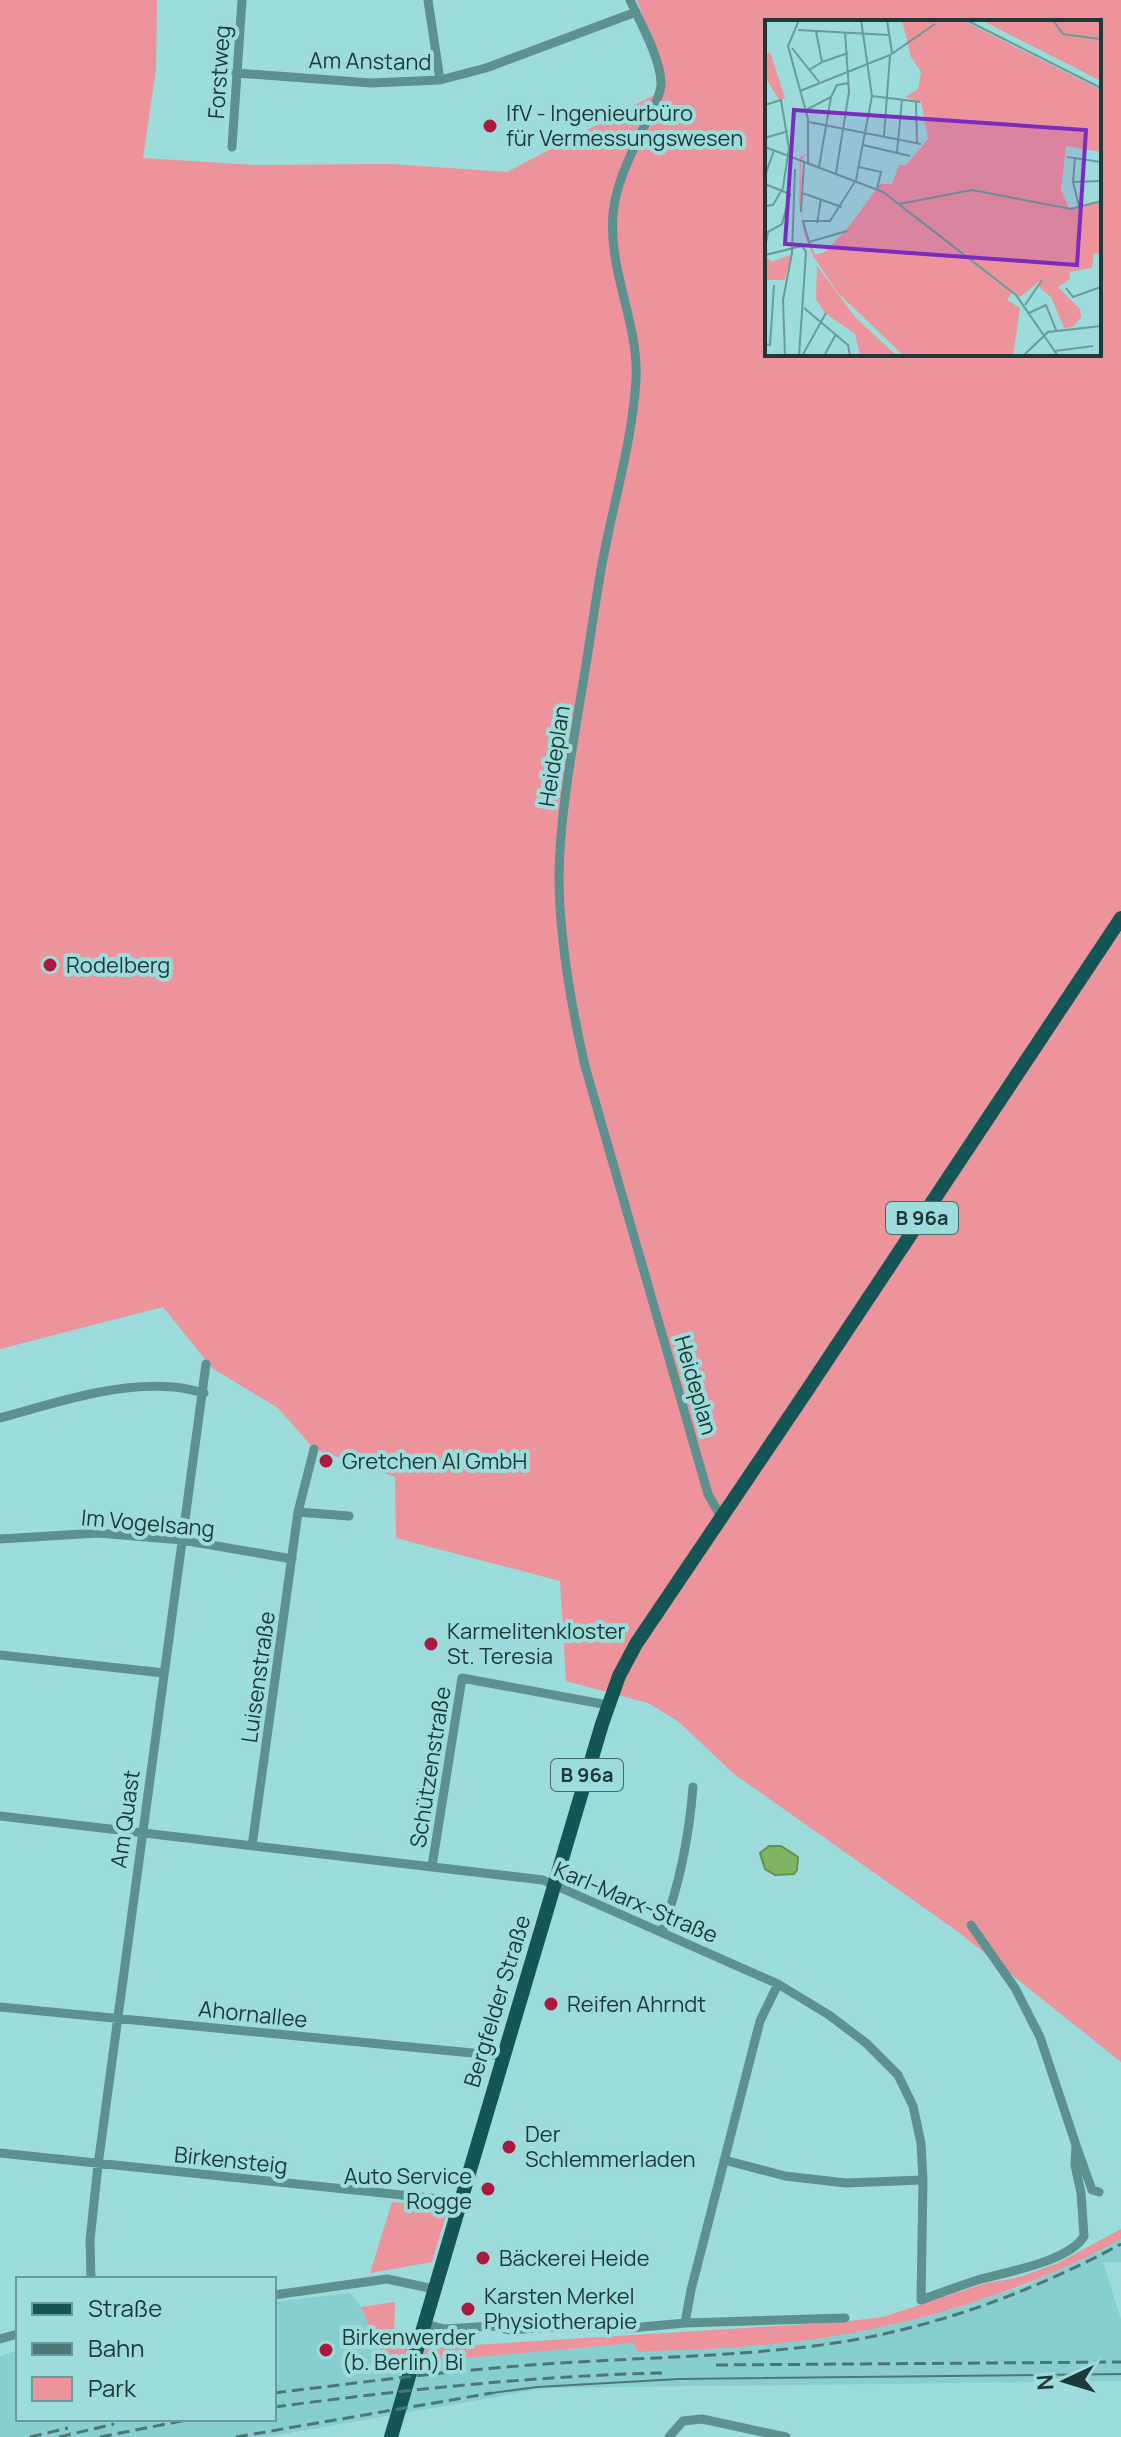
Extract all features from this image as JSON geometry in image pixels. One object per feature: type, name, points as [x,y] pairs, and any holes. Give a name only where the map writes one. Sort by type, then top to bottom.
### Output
[{"type":"main road","name":"B 96a","points":[[721,1517],[1121,918]]},
{"type":"main road","name":"Bergfelder Straße","points":[[391,2437],[608,1705],[623,1667],[721,1517]]},
{"type":"street","name":"Forstweg","points":[[232,147],[242,0]]},
{"type":"street","points":[[428,0],[440,80]]},
{"type":"street","name":"Heideplan","points":[[630,0],[661,83],[621,175],[613,210],[613,252],[630,315],[636,378],[633,413],[601,570],[565,795],[559,866],[561,916],[585,1066],[708,1494],[721,1517]]},
{"type":"street","name":"Am Anstand","points":[[236,73],[371,83],[440,80],[486,68],[636,12]]},
{"type":"street","name":"Am Quast","points":[[91,2277],[90,2240],[116,2018],[206,1364]]},
{"type":"street","points":[[0,1418],[71,1398],[126,1389],[173,1387],[204,1393]]},
{"type":"street","name":"Luisenstraße","points":[[252,1846],[298,1512],[314,1449]]},
{"type":"street","points":[[298,1512],[349,1516]]},
{"type":"street","name":"Im Vogelsang","points":[[0,1539],[98,1533],[182,1540],[292,1559]]},
{"type":"street","points":[[0,1655],[164,1673]]},
{"type":"street","name":"Schützenstraße","points":[[432,1866],[462,1678],[608,1705]]},
{"type":"street","points":[[662,1931],[676,1895],[684,1860],[693,1787]]},
{"type":"street","name":"Karl-Marx-Straße","points":[[0,1816],[541,1879],[778,1984],[829,2015],[866,2043],[898,2075],[913,2106],[921,2143],[923,2180],[921,2300],[982,2279],[1013,2273],[1078,2245],[1084,2236],[1081,2193],[1075,2165],[1076,2145]]},
{"type":"street","points":[[971,1925],[1031,2015],[1092,2190],[1099,2192]]},
{"type":"street","points":[[685,2323],[760,2021],[778,1984]]},
{"type":"street","name":"Ahornallee","points":[[0,2007],[503,2056]]},
{"type":"street","name":"Birkensteig","points":[[0,2153],[459,2201]]},
{"type":"street","points":[[724,2160],[785,2176],[846,2183],[923,2180]]},
{"type":"street","points":[[276,2295],[387,2279],[434,2289]]},
{"type":"street","points":[[425,2324],[445,2329],[493,2326],[510,2330],[580,2325],[631,2328],[685,2323],[845,2318]]},
{"type":"street","points":[[669,2437],[683,2421],[702,2419],[786,2437]]},
{"type":"shaded area","points":[[769,1846],[781,1846],[798,1857],[794,1874],[775,1875],[765,1869],[760,1853]]},
{"type":"shaded area","points":[[1121,2239],[1121,2262],[1103,2262],[1121,2319],[1121,2381],[547,2388],[266,2437],[0,2437],[0,2356],[16,2351],[16,2421],[276,2421],[276,2302],[350,2293],[361,2307],[386,2364],[634,2343],[637,2352],[767,2345],[891,2325],[1024,2286]]},
{"type":"green space","points":[[0,0],[157,0],[156,69],[143,158],[255,165],[391,164],[507,172],[664,87],[656,52],[637,0],[1121,0],[1121,2062],[957,1931],[734,1774],[679,1722],[648,1703],[566,1681],[560,1581],[396,1538],[395,1477],[314,1449],[278,1408],[212,1368],[163,1307],[0,1349]]},
{"type":"green space","points":[[392,2202],[448,2208],[432,2262],[370,2273]]},
{"type":"green space","points":[[1121,2229],[1121,2239],[993,2296],[857,2332],[765,2345],[637,2352],[634,2343],[386,2365],[361,2307],[395,2302],[394,2335],[411,2336],[408,2349],[842,2322],[883,2317],[983,2284],[1020,2277],[1058,2263]]},
{"type":"tram line","points":[[492,2393],[537,2387],[679,2379],[1121,2374]]},
{"type":"railway","points":[[276,2393],[477,2370],[731,2354],[842,2342],[915,2327],[986,2305],[1054,2277],[1121,2244]]},
{"type":"railway","points":[[716,2365],[1121,2362]]},
{"type":"railway","points":[[276,2407],[468,2385],[662,2373]]},
{"type":"railway","points":[[236,2437],[492,2393]]},
{"type":"railway","points":[[100,2437],[182,2421]]},
{"type":"railway","points":[[59,2437],[114,2424]]},
{"type":"railway","points":[[30,2437],[68,2428]]},
{"type":"place","name":"IfV - Ingenieurbüro für Vermessungswesen","points":[[490,126]]},
{"type":"place","name":"Rodelberg","points":[[50,965]]},
{"type":"place","name":"Gretchen AI GmbH","points":[[326,1461]]},
{"type":"place","name":"Karmelitenkloster St. Teresia","points":[[431,1644]]},
{"type":"place","name":"Reifen Ahrndt","points":[[551,2004]]},
{"type":"place","name":"Der Schlemmerladen","points":[[509,2147]]},
{"type":"place","name":"Auto Service Rogge","points":[[488,2189]]},
{"type":"place","name":"Bäckerei Heide","points":[[483,2258]]},
{"type":"place","name":"Karsten Merkel Physiotherapie","points":[[468,2309]]},
{"type":"place","name":"Birkenwerder (b. Berlin) Bi","points":[[326,2350]]}]
